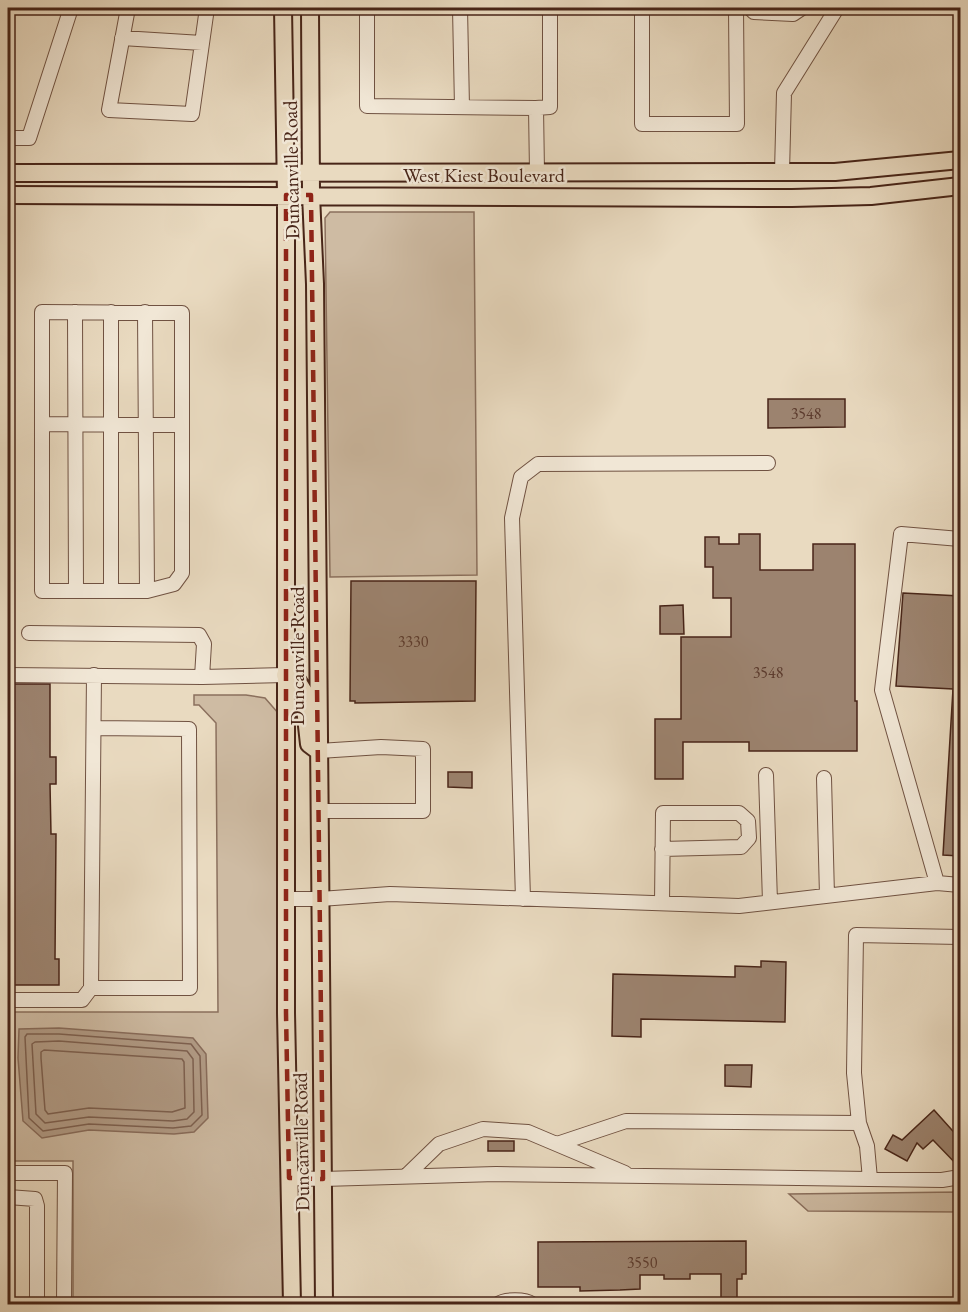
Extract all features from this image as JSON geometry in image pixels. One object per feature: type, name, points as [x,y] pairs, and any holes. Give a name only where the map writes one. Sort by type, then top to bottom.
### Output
[{"type":"main road","name":"Duncanville Road","points":[[283,8],[286,173],[286,899],[292,1305]]},
{"type":"main road","name":"Duncanville Road","points":[[310,8],[311,195],[315,284],[324,1305]]},
{"type":"main road","name":"West Kiest Boulevard","points":[[8,173],[835,172],[960,160]]},
{"type":"main road","points":[[537,172],[537,196]]},
{"type":"main road","points":[[770,198],[776,172]]},
{"type":"main road","name":"West Kiest Boulevard","points":[[8,195],[770,198],[871,196],[960,186]]},
{"type":"main road","points":[[285,675],[318,672]]},
{"type":"main road","points":[[285,675],[297,680],[303,690],[309,744],[319,751]]},
{"type":"street","points":[[8,138],[29,138],[71,8]]},
{"type":"street","points":[[128,8],[109,110],[192,114],[207,8]]},
{"type":"street","points":[[367,8],[367,106],[536,108],[550,107],[550,8]]},
{"type":"street","points":[[460,8],[462,107]]},
{"type":"street","points":[[642,8],[642,124],[737,124],[736,8]]},
{"type":"street","points":[[750,8],[754,12],[793,14],[802,8]]},
{"type":"street","points":[[776,172],[784,93],[837,8]]},
{"type":"street","points":[[122,38],[202,43]]},
{"type":"street","points":[[536,108],[537,172]]},
{"type":"street","points":[[42,312],[111,312],[182,313],[182,573],[174,584],[147,591],[42,591],[42,312]]},
{"type":"street","points":[[75,312],[76,591]]},
{"type":"street","points":[[111,312],[111,591]]},
{"type":"street","points":[[145,312],[147,591]]},
{"type":"street","points":[[42,424],[182,425]]},
{"type":"street","points":[[523,899],[512,518],[520,477],[538,464],[768,463]]},
{"type":"street","points":[[937,884],[882,690],[901,534],[960,539]]},
{"type":"street","points":[[29,633],[199,635],[204,644],[202,677]]},
{"type":"street","points":[[8,675],[202,677],[285,675]]},
{"type":"street","points":[[8,1000],[82,1000],[91,987],[94,675]]},
{"type":"street","points":[[91,987],[190,987],[189,729],[94,728]]},
{"type":"street","points":[[319,751],[381,747],[423,749],[423,811],[320,811]]},
{"type":"street","points":[[766,776],[770,903]]},
{"type":"street","points":[[824,778],[827,896]]},
{"type":"street","points":[[662,849],[741,847],[749,838],[748,821],[739,813],[663,813],[662,849],[662,903]]},
{"type":"street","points":[[286,899],[390,894],[739,906],[937,884],[960,885]]},
{"type":"street","points":[[870,1179],[867,1146],[859,1123],[854,1073],[856,935],[960,937]]},
{"type":"street","points":[[557,1144],[626,1121],[859,1123]]},
{"type":"street","points":[[405,1177],[439,1144],[483,1129],[528,1132],[631,1176]]},
{"type":"street","points":[[8,1173],[65,1173],[64,1305]]},
{"type":"street","points":[[289,1178],[496,1174],[942,1180],[960,1177]]},
{"type":"street","points":[[8,1197],[31,1197],[35,1199],[37,1206],[37,1305]]},
{"type":"street","points":[[498,1305],[502,1302],[529,1302],[532,1305]]},
{"type":"highlighted area","points":[[286,195],[311,195],[323,1179],[289,1178],[286,1013]]},
{"type":"shaded area","points":[[330,212],[474,212],[477,575],[330,577],[325,218]]},
{"type":"shaded area","points":[[194,695],[246,695],[265,698],[279,714],[283,1304],[73,1304],[73,1161],[8,1161],[8,1012],[218,1012],[216,723],[199,705],[194,705]]},
{"type":"shaded area","points":[[960,1192],[960,1212],[808,1211],[789,1194]]},
{"type":"water","points":[[59,1028],[193,1038],[206,1054],[208,1118],[194,1132],[174,1134],[89,1130],[42,1138],[23,1121],[18,1058],[19,1029]]},
{"type":"building","points":[[768,399],[845,399],[845,427],[768,428]]},
{"type":"building","points":[[739,534],[760,534],[760,570],[813,570],[813,544],[855,544],[857,751],[749,751],[749,742],[683,742],[683,779],[655,779],[655,719],[681,719],[681,637],[731,637],[731,598],[713,598],[713,567],[705,567],[705,537],[719,537],[719,544],[739,544]]},
{"type":"building","points":[[351,581],[476,581],[475,701],[355,703],[355,701],[350,701]]},
{"type":"building","points":[[903,593],[960,596],[960,856],[943,855],[953,689],[896,686]]},
{"type":"building","points":[[683,605],[684,634],[660,634],[660,606]]},
{"type":"building","points":[[8,684],[50,684],[50,757],[56,757],[56,784],[50,784],[51,834],[56,834],[55,959],[59,959],[59,985],[8,985]]},
{"type":"building","points":[[448,772],[472,772],[472,788],[448,787]]},
{"type":"building","points":[[761,961],[786,962],[785,1022],[641,1019],[641,1037],[612,1036],[613,974],[735,977],[735,966],[761,967]]},
{"type":"building","points":[[725,1065],[752,1065],[751,1087],[725,1086]]},
{"type":"building","points":[[934,1110],[960,1139],[960,1168],[933,1140],[923,1149],[917,1143],[907,1161],[885,1149],[893,1135],[902,1140]]},
{"type":"building","points":[[488,1141],[514,1141],[514,1151],[488,1151]]},
{"type":"building","points":[[746,1241],[746,1274],[742,1274],[742,1279],[737,1279],[737,1305],[721,1305],[721,1274],[690,1274],[690,1279],[664,1279],[664,1275],[640,1275],[640,1289],[580,1291],[580,1287],[538,1287],[538,1242]]}]
